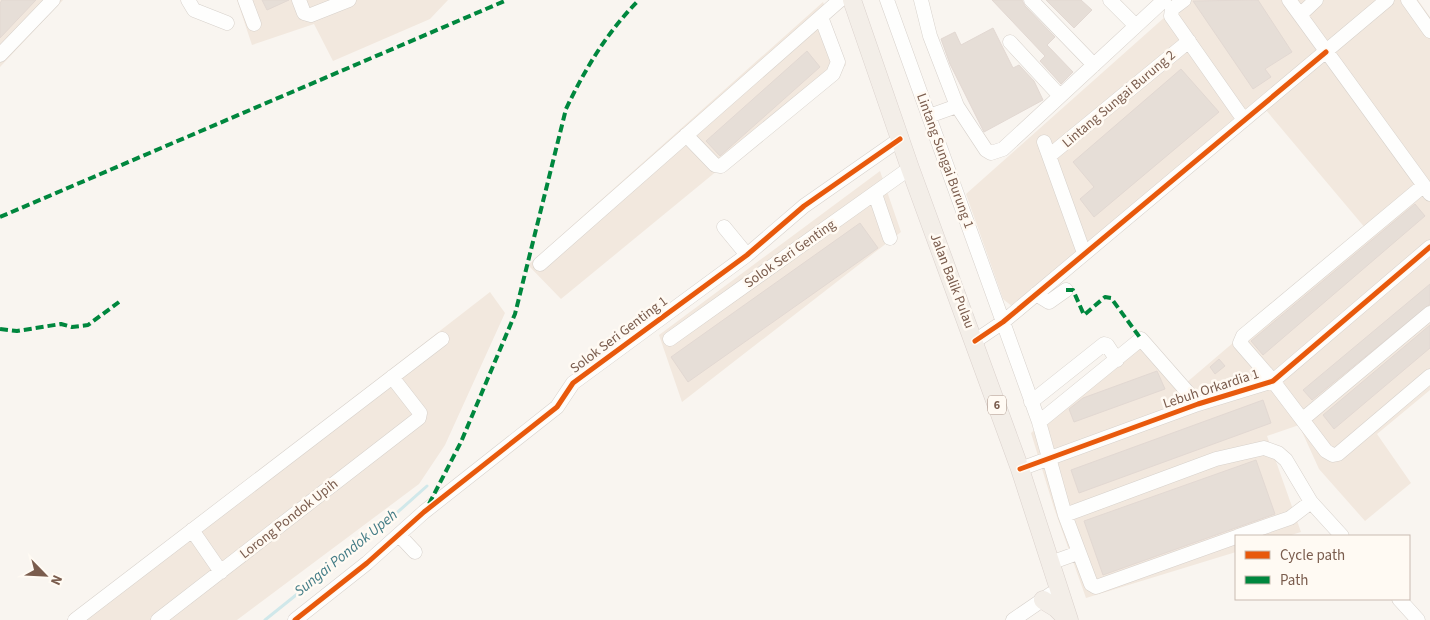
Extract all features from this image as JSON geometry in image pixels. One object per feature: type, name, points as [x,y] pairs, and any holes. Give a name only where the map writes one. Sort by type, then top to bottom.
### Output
[{"type":"main road","name":"Jalan Balik Pulau","points":[[852,0],[910,168],[1020,470],[1068,620]]},
{"type":"main road","points":[[1043,600],[1056,608],[1068,620]]},
{"type":"street","points":[[0,55],[53,0]]},
{"type":"street","points":[[188,0],[194,10],[226,23]]},
{"type":"street","points":[[245,0],[254,24]]},
{"type":"street","points":[[299,0],[304,13],[311,15],[350,0]]},
{"type":"street","points":[[540,264],[840,0]]},
{"type":"street","name":"Lintang Sungai Burung 1","points":[[887,0],[1039,422],[1065,515],[1091,584],[1096,587],[1235,538]]},
{"type":"street","points":[[921,0],[930,36],[957,106],[986,150],[997,152],[1164,0]]},
{"type":"street","points":[[1031,0],[1094,65]]},
{"type":"street","points":[[1110,0],[1136,26]]},
{"type":"street","points":[[1184,0],[1170,13],[1244,120]]},
{"type":"street","points":[[1289,0],[1427,190],[1243,336],[1240,343],[1273,380],[1326,451],[1333,455],[1338,454],[1430,376]]},
{"type":"street","points":[[1300,15],[1316,0]]},
{"type":"street","points":[[974,340],[1003,322],[1084,252],[1387,0]]},
{"type":"street","points":[[1408,0],[1430,31]]},
{"type":"street","points":[[686,135],[715,165],[721,166],[833,74],[838,62],[821,17]]},
{"type":"street","name":"Lintang Sungai Burung 2","points":[[1049,156],[1189,41]]},
{"type":"street","points":[[1010,42],[1060,96]]},
{"type":"street","points":[[929,116],[957,106]]},
{"type":"street","name":"Solok Seri Genting 1","points":[[295,620],[399,535],[424,512],[558,407],[573,383],[747,255],[804,206],[900,139]]},
{"type":"street","points":[[1044,142],[1084,252]]},
{"type":"street","name":"Solok Seri Genting","points":[[670,339],[910,168]]},
{"type":"street","points":[[875,194],[890,238]]},
{"type":"street","points":[[724,227],[747,255]]},
{"type":"street","name":"Lebuh Orkardia 1","points":[[1020,470],[1198,404],[1273,380],[1430,247]]},
{"type":"street","points":[[1036,294],[1049,302],[1066,290]]},
{"type":"street","points":[[1303,419],[1430,313]]},
{"type":"street","points":[[75,620],[442,339]]},
{"type":"street","points":[[1039,422],[1141,339],[1198,404]]},
{"type":"street","points":[[1031,402],[1104,344],[1107,345],[1117,360]]},
{"type":"street","name":"Lorong Pondok Upih","points":[[158,620],[420,416],[420,413],[392,377]]},
{"type":"street","points":[[1065,515],[1216,459],[1264,448],[1278,453],[1286,460],[1311,502],[1341,535]]},
{"type":"street","points":[[1243,535],[1290,518],[1311,502]]},
{"type":"street","points":[[192,530],[221,572]]},
{"type":"street","points":[[399,535],[415,552]]},
{"type":"street","points":[[1050,563],[1078,553]]},
{"type":"street","points":[[1013,620],[1059,589]]},
{"type":"street","points":[[1400,600],[1418,620]]},
{"type":"shaded area","points":[[0,0],[63,0],[0,67]]},
{"type":"shaded area","points":[[237,0],[448,0],[430,19],[333,61],[314,24],[252,45]]},
{"type":"shaded area","points":[[1184,0],[1418,0],[1430,17],[1430,390],[1377,434],[1411,483],[1365,521],[1319,469],[1299,425],[1267,436],[1301,532],[1291,535],[1235,535],[1235,552],[1086,598],[1054,508],[1031,433],[1144,333],[1186,383],[1366,229],[1265,109],[1023,315],[1003,299],[966,194]]},
{"type":"shaded area","points":[[823,2],[846,65],[561,299],[528,265]]},
{"type":"shaded area","points":[[880,171],[901,232],[682,402],[659,335]]},
{"type":"shaded area","points":[[490,292],[505,313],[445,445],[419,484],[237,620],[67,620]]},
{"type":"building","points":[[2,0],[36,0],[0,38],[0,3]]},
{"type":"building","points":[[262,0],[289,0],[267,10]]},
{"type":"building","points":[[992,0],[1022,0],[1025,6],[1055,37],[1047,45],[1073,72],[1061,84],[1040,61],[1045,56]]},
{"type":"building","points":[[1046,0],[1081,0],[1092,10],[1074,28]]},
{"type":"building","points":[[1258,0],[1292,52],[1265,69],[1271,77],[1253,89],[1193,1]]},
{"type":"building","points":[[993,28],[1013,68],[1019,65],[1034,81],[1043,100],[984,132],[950,64],[941,39],[955,32],[961,45]]},
{"type":"building","points":[[807,51],[820,67],[720,156],[706,141]]},
{"type":"building","points":[[1181,69],[1219,112],[1094,217],[1080,199],[1094,187],[1073,162]]},
{"type":"building","points":[[1415,204],[1425,216],[1263,355],[1251,341]]},
{"type":"building","points":[[860,223],[878,248],[688,382],[671,357]]},
{"type":"building","points":[[1430,284],[1430,304],[1312,400],[1303,390]]},
{"type":"building","points":[[1430,325],[1430,348],[1334,429],[1323,415]]},
{"type":"building","points":[[1219,359],[1225,366],[1215,374],[1210,367]]},
{"type":"building","points":[[1157,371],[1165,389],[1074,422],[1069,409],[1083,398]]},
{"type":"building","points":[[1263,400],[1271,423],[1079,493],[1071,470]]},
{"type":"building","points":[[1256,460],[1275,514],[1103,575],[1084,521]]},
{"type":"waterway","name":"Sungai Pondok Upeh","points":[[265,620],[382,526],[427,486]]},
{"type":"marked path","points":[[0,217],[507,0]]},
{"type":"marked path","points":[[429,504],[461,442],[515,314],[566,109],[581,80],[607,38],[639,0]]},
{"type":"marked path","points":[[1066,290],[1073,290],[1084,315],[1105,297],[1111,298],[1141,339]]},
{"type":"marked path","points":[[0,329],[17,331],[61,324],[72,327],[88,325],[119,302]]},
{"type":"cycle path","points":[[975,341],[1003,322],[1326,52]]},
{"type":"cycle path","points":[[295,620],[367,563],[424,512],[557,407],[573,383],[747,255],[804,206],[900,139]]},
{"type":"cycle path","points":[[1020,469],[1198,404],[1273,381],[1430,247]]}]
